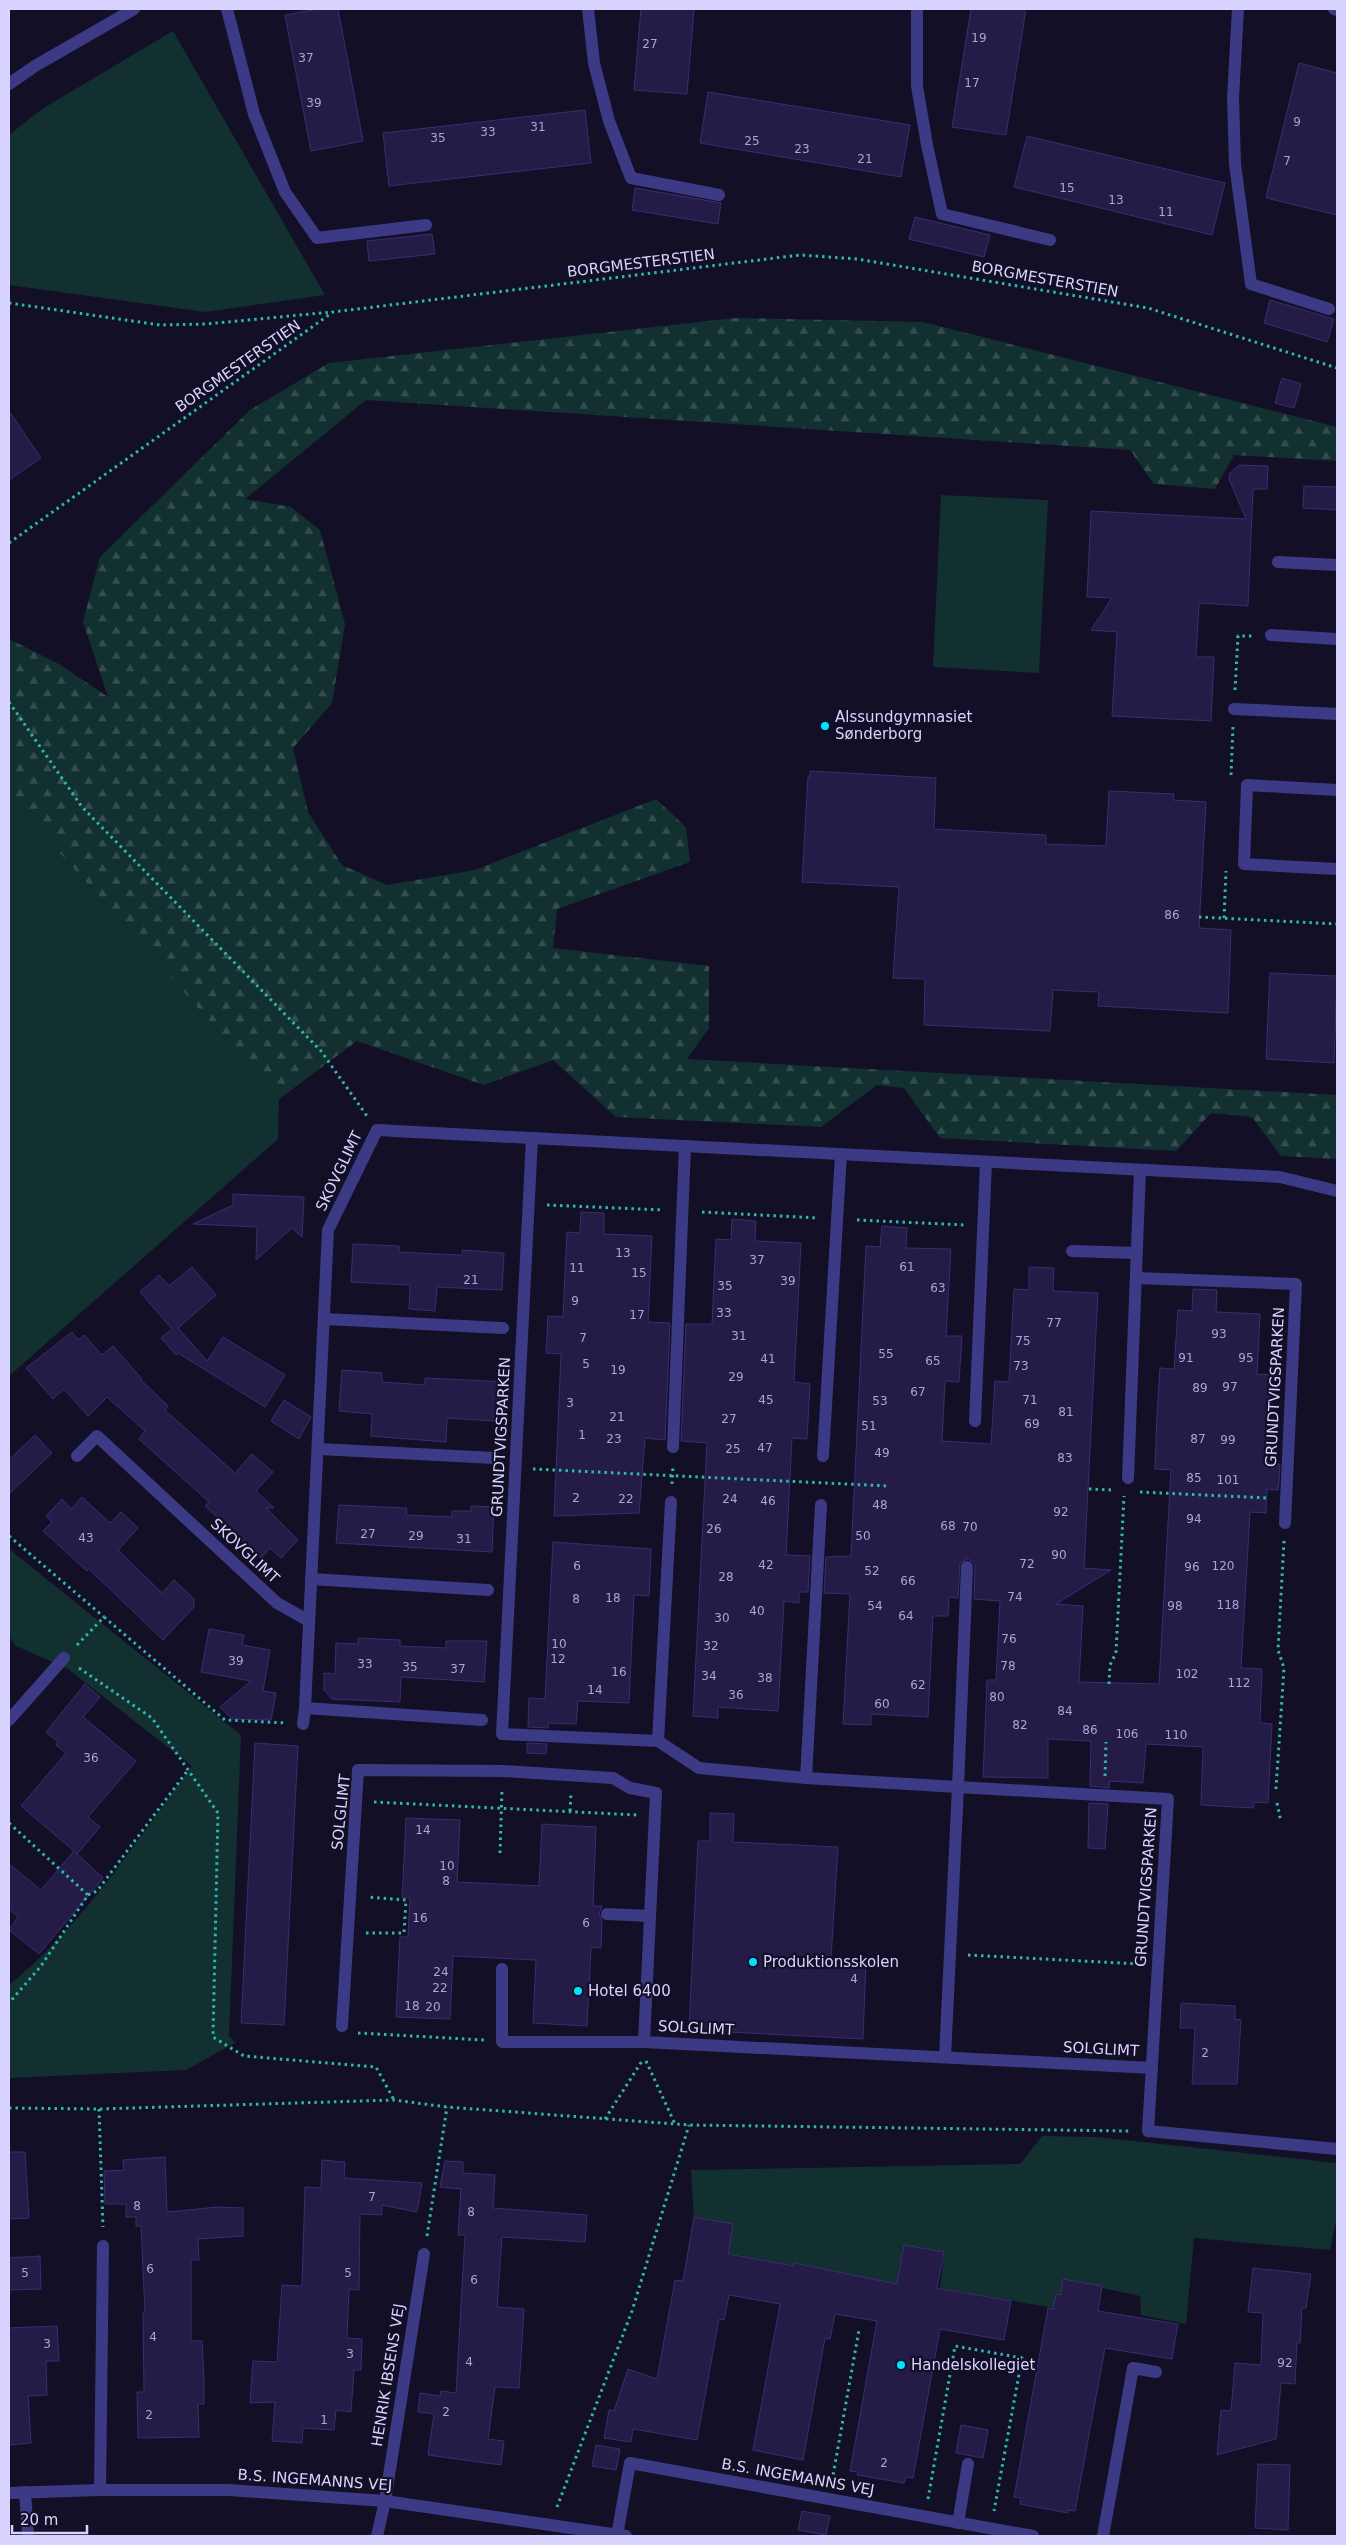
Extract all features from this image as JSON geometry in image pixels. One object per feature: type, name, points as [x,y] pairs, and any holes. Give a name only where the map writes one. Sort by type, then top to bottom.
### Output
[{"type":"street","points":[[9,84],[34,66],[134,9]]},
{"type":"street","points":[[227,9],[254,114],[285,192],[317,238],[426,225]]},
{"type":"street","points":[[588,9],[594,63],[609,121],[631,178],[719,195]]},
{"type":"street","points":[[917,9],[917,86],[942,214],[1050,240]]},
{"type":"street","points":[[1238,9],[1233,98],[1235,164],[1251,284],[1329,309]]},
{"type":"street","points":[[1278,562],[1337,565]]},
{"type":"street","points":[[1271,635],[1337,639]]},
{"type":"street","points":[[1234,710],[1337,714]]},
{"type":"street","points":[[1337,790],[1247,785],[1244,864],[1337,869]]},
{"type":"street","name":"SKOVGLIMT","points":[[304,1724],[328,1230],[378,1130],[532,1138]]},
{"type":"street","points":[[532,1138],[1280,1177],[1337,1191]]},
{"type":"street","name":"GRUNDTVIGSPARKEN","points":[[532,1138],[502,1734],[658,1741],[699,1768],[806,1778],[1168,1799],[1152,2068]]},
{"type":"street","points":[[674,1447],[685,1146]]},
{"type":"street","points":[[824,1456],[841,1154]]},
{"type":"street","points":[[975,1421],[986,1162]]},
{"type":"street","points":[[1128,1478],[1140,1170]]},
{"type":"street","points":[[1072,1251],[1137,1253]]},
{"type":"street","name":"GRUNDTVIGSPARKEN","points":[[1136,1278],[1296,1284],[1285,1523]]},
{"type":"street","points":[[325,1319],[503,1328]]},
{"type":"street","name":"SKOVGLIMT","points":[[77,1456],[97,1436],[277,1604],[309,1620]]},
{"type":"street","points":[[318,1449],[495,1458]]},
{"type":"street","points":[[658,1741],[671,1502]]},
{"type":"street","points":[[806,1778],[821,1505]]},
{"type":"street","points":[[945,2057],[967,1567]]},
{"type":"street","points":[[311,1579],[488,1590]]},
{"type":"street","points":[[9,1720],[64,1658]]},
{"type":"street","points":[[305,1708],[482,1720]]},
{"type":"street","name":"SOLGLIMT","points":[[342,2026],[358,1770],[503,1771],[614,1778],[630,1788],[656,1793],[644,2042],[1152,2068],[1148,2131]]},
{"type":"street","points":[[606,1914],[650,1916]]},
{"type":"street","points":[[502,1969],[502,2042],[644,2042]]},
{"type":"street","points":[[1148,2131],[1337,2149]]},
{"type":"street","points":[[100,2490],[103,2246]]},
{"type":"street","name":"HENRIK IBSENS VEJ","points":[[377,2536],[385,2500],[424,2254]]},
{"type":"street","points":[[1103,2536],[1133,2368],[1156,2372]]},
{"type":"street","name":"B.S. INGEMANNS VEJ","points":[[9,2493],[100,2490],[228,2490],[385,2500],[621,2535],[630,2463],[1033,2536]]},
{"type":"street","points":[[958,2523],[968,2464]]},
{"type":"street","points":[[25,2492],[28,2536]]},
{"type":"path","name":"BORGMESTERSTIEN","points":[[9,543],[333,312],[800,255],[857,259],[1148,308],[1337,368]]},
{"type":"path","points":[[9,303],[160,325],[206,324],[333,312]]},
{"type":"path","points":[[1231,779],[1238,636],[1271,635]]},
{"type":"path","points":[[9,702],[82,807],[320,1051],[378,1130]]},
{"type":"path","points":[[1224,918],[1227,869]]},
{"type":"path","points":[[1200,917],[1337,924]]},
{"type":"path","points":[[528,1204],[983,1226]]},
{"type":"path","points":[[671,1502],[674,1447]]},
{"type":"path","points":[[821,1505],[824,1456]]},
{"type":"path","points":[[515,1468],[888,1486]]},
{"type":"path","points":[[1109,1684],[1110,1665],[1116,1653],[1124,1491],[1128,1478]]},
{"type":"path","points":[[1089,1489],[1286,1498]]},
{"type":"path","points":[[1276,1789],[1284,1668],[1278,1650],[1285,1523]]},
{"type":"path","points":[[9,1536],[225,1720],[304,1724]]},
{"type":"path","points":[[104,1617],[64,1658],[152,1718],[218,1813],[213,2037],[244,2056],[376,2068],[394,2100]]},
{"type":"path","points":[[1104,1796],[1106,1742]]},
{"type":"path","points":[[9,2003],[41,1966],[88,1895],[97,1891],[188,1770]]},
{"type":"path","points":[[500,1853],[503,1771]]},
{"type":"path","points":[[369,1802],[655,1816]]},
{"type":"path","points":[[1277,1803],[1280,1822]]},
{"type":"path","points":[[9,1822],[88,1895]]},
{"type":"path","points":[[364,1906],[365,1888]]},
{"type":"path","points":[[363,1924],[363,1933],[404,1933],[406,1900],[364,1897]]},
{"type":"path","points":[[950,1954],[1157,1964]]},
{"type":"path","points":[[358,2023],[358,2033],[502,2042]]},
{"type":"path","points":[[605,2119],[644,2058],[675,2124]]},
{"type":"path","points":[[9,2108],[99,2109],[394,2100],[448,2107],[689,2125],[1148,2131]]},
{"type":"path","points":[[424,2254],[448,2107]]},
{"type":"path","points":[[99,2109],[103,2246]]},
{"type":"path","points":[[551,2525],[632,2311],[689,2125]]},
{"type":"path","points":[[828,2499],[859,2330]]},
{"type":"path","points":[[925,2516],[955,2346],[1022,2358],[991,2529]]},
{"type":"green space","points":[[173,31],[325,295],[205,312],[9,285],[9,135],[42,109]]},
{"type":"green space","points":[[735,318],[923,322],[1337,427],[1337,461],[1234,455],[1215,489],[1154,484],[1130,450],[366,400],[245,499],[291,507],[320,530],[345,624],[332,703],[293,748],[308,812],[342,865],[387,885],[475,870],[656,799],[686,827],[690,862],[557,909],[553,948],[709,966],[709,1028],[687,1059],[1337,1095],[1337,1159],[1281,1156],[1252,1117],[1211,1113],[1176,1151],[940,1138],[904,1088],[877,1085],[821,1127],[616,1117],[553,1060],[484,1085],[357,1041],[279,1099],[9,796],[9,639],[59,664],[108,697],[83,622],[100,557],[250,410],[329,363]]},
{"type":"green space","points":[[941,495],[1048,500],[1039,673],[933,667]]},
{"type":"green space","points":[[9,796],[279,1099],[278,1139],[9,1376]]},
{"type":"green space","points":[[9,1549],[241,1735],[229,2036],[235,2043],[186,2070],[9,2078],[9,1985],[60,1937],[84,1910],[129,1853],[192,1766],[68,1669],[16,1646],[9,1636]]},
{"type":"green space","points":[[1042,2136],[1097,2137],[1337,2163],[1337,2217],[1330,2250],[1194,2238],[1186,2324],[1141,2315],[1140,2296],[1064,2280],[1059,2309],[940,2288],[944,2254],[906,2247],[899,2285],[728,2254],[694,2220],[691,2170],[1020,2164]]},
{"type":"building","points":[[318,9],[338,9],[363,141],[311,151],[285,15]]},
{"type":"building","points":[[641,9],[694,9],[687,94],[634,90]]},
{"type":"building","points":[[971,9],[1026,9],[1006,135],[952,127]]},
{"type":"building","points":[[1299,63],[1337,73],[1337,215],[1266,198]]},
{"type":"building","points":[[708,92],[910,125],[901,177],[700,143]]},
{"type":"building","points":[[585,110],[591,163],[389,186],[383,133]]},
{"type":"building","points":[[1027,136],[1225,183],[1212,235],[1014,187]]},
{"type":"building","points":[[635,188],[721,203],[718,224],[632,210]]},
{"type":"building","points":[[915,217],[990,235],[984,257],[909,239]]},
{"type":"building","points":[[432,234],[435,254],[369,261],[367,241]]},
{"type":"building","points":[[1270,300],[1334,319],[1327,342],[1264,323]]},
{"type":"building","points":[[1282,378],[1301,384],[1294,408],[1275,403]]},
{"type":"building","points":[[9,411],[41,458],[9,480]]},
{"type":"building","points":[[1239,465],[1268,466],[1267,489],[1253,489],[1248,606],[1199,603],[1196,657],[1214,657],[1211,721],[1112,716],[1117,632],[1091,630],[1112,598],[1087,597],[1091,511],[1246,519],[1229,479],[1230,473]]},
{"type":"building","points":[[1304,486],[1337,487],[1337,510],[1303,508]]},
{"type":"building","points":[[810,771],[936,778],[934,829],[1046,835],[1046,844],[1106,846],[1109,791],[1174,794],[1173,800],[1206,802],[1199,928],[1231,930],[1228,1013],[1098,1006],[1099,992],[1053,990],[1050,1031],[924,1025],[925,979],[893,978],[899,887],[802,882],[808,777],[810,777]]},
{"type":"building","points":[[1270,973],[1337,976],[1334,1063],[1266,1059]]},
{"type":"building","points":[[233,1194],[304,1197],[302,1237],[292,1228],[256,1260],[257,1227],[193,1224],[233,1205]]},
{"type":"building","points":[[581,1212],[604,1213],[604,1234],[652,1236],[648,1322],[670,1323],[665,1440],[645,1438],[639,1513],[554,1516],[561,1354],[546,1353],[548,1316],[563,1317],[567,1232],[580,1233]]},
{"type":"building","points":[[732,1219],[756,1221],[755,1241],[801,1243],[794,1382],[810,1384],[807,1439],[792,1438],[786,1555],[810,1556],[808,1592],[799,1592],[799,1603],[784,1601],[778,1711],[718,1707],[718,1718],[693,1716],[707,1443],[681,1441],[686,1324],[712,1324],[716,1239],[731,1240]]},
{"type":"building","points":[[882,1226],[907,1228],[906,1248],[951,1249],[946,1336],[962,1336],[959,1382],[945,1381],[942,1441],[991,1444],[995,1381],[1009,1382],[1014,1289],[1029,1290],[1029,1267],[1054,1268],[1053,1291],[1098,1293],[1084,1568],[1111,1570],[1056,1604],[1083,1606],[1079,1682],[1159,1684],[1171,1470],[1155,1469],[1157,1416],[1160,1368],[1174,1369],[1178,1310],[1192,1311],[1193,1289],[1217,1290],[1216,1312],[1260,1314],[1257,1374],[1272,1375],[1268,1464],[1280,1464],[1278,1490],[1267,1489],[1266,1513],[1250,1512],[1241,1668],[1262,1669],[1260,1723],[1272,1724],[1268,1803],[1254,1802],[1253,1808],[1201,1805],[1203,1747],[1146,1744],[1143,1783],[1110,1781],[1109,1788],[1090,1786],[1091,1741],[1048,1739],[1048,1778],[983,1777],[987,1680],[996,1680],[1000,1601],[974,1599],[975,1567],[974,1563],[968,1559],[960,1563],[958,1598],[949,1597],[948,1616],[933,1616],[928,1717],[871,1714],[871,1725],[843,1724],[850,1594],[824,1593],[826,1557],[851,1556],[866,1246],[880,1247]]},
{"type":"building","points":[[353,1244],[399,1246],[399,1252],[462,1255],[462,1250],[504,1253],[502,1290],[437,1287],[435,1311],[409,1309],[410,1285],[351,1282]]},
{"type":"building","points":[[192,1267],[216,1295],[178,1328],[207,1361],[223,1337],[285,1375],[265,1407],[178,1353],[176,1355],[161,1338],[172,1329],[140,1292],[159,1275],[169,1286]]},
{"type":"building","points":[[72,1332],[78,1340],[84,1335],[102,1355],[113,1346],[141,1380],[168,1406],[165,1410],[235,1473],[252,1454],[273,1472],[256,1491],[274,1508],[266,1508],[298,1540],[281,1558],[270,1548],[261,1558],[240,1539],[205,1506],[209,1502],[139,1439],[145,1431],[107,1397],[88,1416],[64,1389],[53,1399],[26,1368]]},
{"type":"building","points":[[342,1370],[382,1373],[382,1382],[425,1385],[425,1378],[506,1382],[505,1411],[494,1410],[494,1421],[447,1418],[446,1442],[371,1436],[372,1414],[339,1411]]},
{"type":"building","points":[[284,1400],[311,1417],[299,1439],[271,1421]]},
{"type":"building","points":[[35,1435],[52,1453],[9,1494],[9,1460]]},
{"type":"building","points":[[82,1497],[110,1523],[121,1512],[138,1528],[118,1550],[162,1593],[174,1580],[194,1599],[194,1607],[163,1640],[89,1569],[87,1571],[43,1531],[52,1522],[46,1516],[62,1499],[71,1509]]},
{"type":"building","points":[[339,1505],[407,1508],[406,1515],[452,1517],[452,1511],[471,1511],[471,1506],[494,1507],[492,1552],[336,1543]]},
{"type":"building","points":[[553,1542],[651,1549],[649,1596],[634,1595],[629,1703],[578,1701],[576,1724],[548,1723],[548,1728],[528,1727],[529,1698],[545,1699]]},
{"type":"building","points":[[209,1629],[244,1635],[242,1645],[270,1650],[263,1691],[276,1693],[271,1720],[232,1719],[220,1707],[251,1681],[201,1672]]},
{"type":"building","points":[[358,1638],[400,1640],[400,1646],[446,1648],[446,1641],[487,1641],[484,1682],[401,1677],[400,1702],[332,1699],[324,1690],[324,1673],[335,1674],[336,1643],[358,1644]]},
{"type":"building","points":[[85,1684],[100,1697],[83,1717],[136,1761],[88,1817],[100,1827],[77,1854],[103,1878],[39,1954],[9,1930],[18,1917],[9,1909],[9,1864],[41,1890],[74,1851],[21,1806],[66,1753],[56,1745],[58,1742],[46,1732]]},
{"type":"building","points":[[255,1743],[298,1746],[284,2025],[241,2023]]},
{"type":"building","points":[[527,1743],[547,1744],[546,1754],[527,1753]]},
{"type":"building","points":[[1089,1803],[1108,1804],[1105,1849],[1088,1848]]},
{"type":"building","points":[[710,1813],[734,1814],[733,1842],[838,1847],[831,1958],[866,1960],[863,2039],[689,2030],[698,1841],[710,1841]]},
{"type":"building","points":[[406,1818],[460,1820],[457,1882],[539,1886],[542,1824],[596,1827],[593,1906],[602,1906],[599,1914],[602,1920],[601,1948],[591,1947],[587,2026],[533,2023],[536,1960],[453,1956],[450,2019],[396,2017],[400,1937],[408,1937],[410,1898],[402,1898]]},
{"type":"building","points":[[1181,2003],[1235,2006],[1235,2019],[1241,2020],[1237,2084],[1192,2084],[1195,2028],[1180,2028]]},
{"type":"building","points":[[9,2152],[25,2152],[29,2218],[9,2219]]},
{"type":"building","points":[[165,2157],[167,2212],[218,2207],[243,2208],[243,2236],[198,2239],[199,2260],[191,2260],[191,2341],[202,2341],[204,2378],[204,2404],[198,2404],[199,2437],[138,2438],[137,2392],[144,2392],[143,2312],[145,2312],[141,2226],[136,2226],[136,2217],[126,2217],[126,2204],[105,2204],[104,2171],[124,2170],[123,2160]]},
{"type":"building","points":[[322,2160],[345,2162],[344,2178],[422,2183],[417,2212],[382,2205],[382,2215],[360,2214],[359,2290],[349,2289],[347,2338],[362,2339],[361,2370],[354,2370],[351,2412],[336,2410],[334,2430],[303,2428],[302,2443],[272,2441],[275,2402],[250,2403],[253,2361],[277,2362],[282,2285],[302,2286],[305,2187],[321,2188]]},
{"type":"building","points":[[445,2161],[463,2162],[463,2173],[495,2175],[493,2208],[587,2215],[585,2242],[502,2237],[497,2307],[524,2309],[519,2388],[495,2387],[488,2439],[504,2441],[501,2465],[428,2455],[434,2414],[418,2412],[420,2393],[440,2396],[441,2391],[456,2393],[465,2235],[458,2235],[461,2189],[440,2187]]},
{"type":"building","name":"Handelskollegiet","points":[[694,2217],[733,2224],[728,2254],[793,2266],[794,2263],[897,2284],[904,2245],[944,2252],[937,2288],[1011,2301],[1004,2340],[940,2329],[913,2478],[906,2477],[904,2483],[857,2475],[858,2472],[850,2471],[877,2321],[835,2314],[830,2339],[825,2338],[803,2460],[753,2450],[780,2304],[729,2295],[724,2320],[719,2319],[697,2440],[633,2429],[631,2442],[604,2438],[609,2410],[614,2411],[628,2369],[657,2379],[675,2280],[683,2281]]},
{"type":"building","points":[[40,2256],[41,2289],[9,2290],[9,2258]]},
{"type":"building","points":[[1253,2268],[1311,2274],[1306,2308],[1302,2308],[1300,2343],[1297,2343],[1295,2384],[1281,2383],[1276,2439],[1217,2455],[1221,2410],[1231,2411],[1235,2363],[1261,2365],[1263,2313],[1248,2312]]},
{"type":"building","points":[[1063,2279],[1102,2286],[1098,2311],[1178,2324],[1172,2359],[1105,2348],[1075,2511],[1068,2510],[1068,2513],[1020,2504],[1021,2498],[1014,2497],[1048,2308],[1053,2309],[1056,2294],[1061,2295]]},
{"type":"building","points":[[57,2326],[59,2361],[46,2361],[47,2395],[28,2396],[31,2443],[9,2445],[9,2328]]},
{"type":"building","points":[[961,2425],[988,2430],[983,2458],[956,2453]]},
{"type":"building","points":[[596,2445],[620,2449],[616,2470],[592,2466]]},
{"type":"building","points":[[1258,2464],[1290,2465],[1288,2530],[1255,2528]]},
{"type":"building","points":[[802,2511],[830,2516],[826,2535],[798,2530]]},
{"type":"place","name":"Alssundgymnasiet Sønderborg","points":[[825,726]]},
{"type":"place","name":"Produktionsskolen","points":[[753,1962]]},
{"type":"place","name":"Hotel 6400","points":[[578,1991]]},
{"type":"place","name":"Handelskollegiet","points":[[901,2365]]}]
